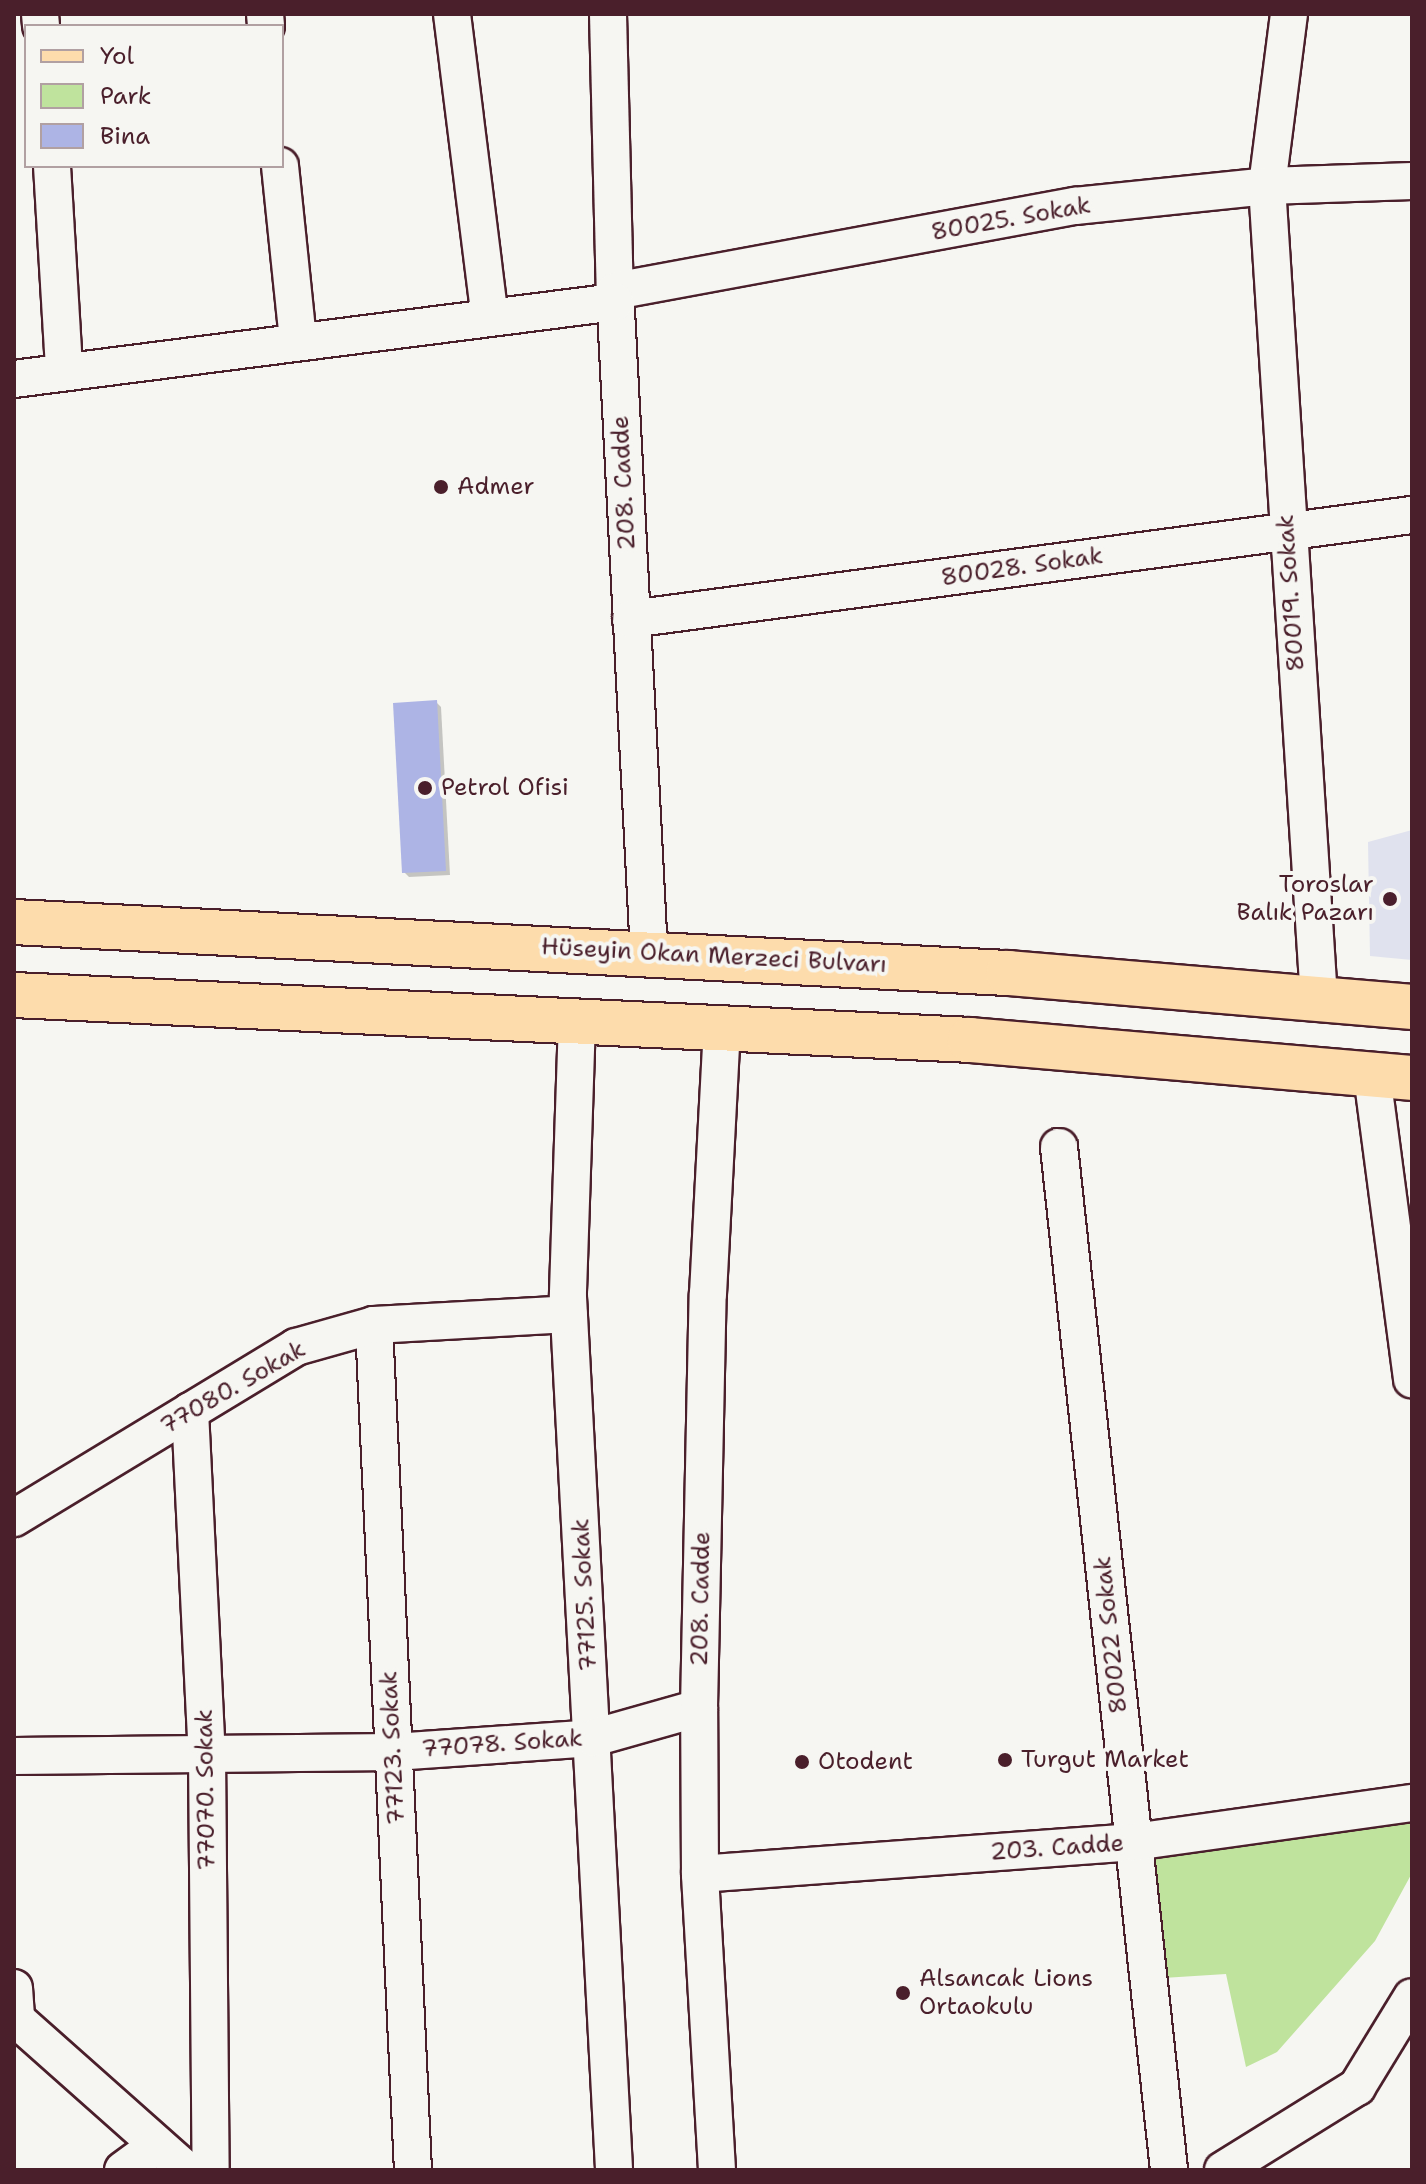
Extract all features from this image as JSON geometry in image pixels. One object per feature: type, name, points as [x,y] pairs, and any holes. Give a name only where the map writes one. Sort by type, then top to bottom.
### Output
[{"type":"main road","name":"Hüseyin Okan Merzeci Bulvarı","points":[[14,922],[649,952],[1008,973],[1412,1007]]},
{"type":"main road","points":[[14,995],[970,1040],[1392,1077]]},
{"type":"street","points":[[452,14],[490,317]]},
{"type":"street","name":"208. Cadde","points":[[608,14],[615,297],[649,952]]},
{"type":"street","name":"80019. Sokak","points":[[1289,14],[1267,186],[1286,531],[1319,999]]},
{"type":"street","points":[[52,168],[64,370]]},
{"type":"street","points":[[280,168],[298,341]]},
{"type":"street","name":"80025. Sokak","points":[[14,379],[64,370],[490,317],[615,297],[1075,206],[1267,186],[1412,181]]},
{"type":"street","name":"80028. Sokak","points":[[631,619],[1412,515]]},
{"type":"street","name":"77125. Sokak","points":[[577,1020],[569,1314],[614,2170]]},
{"type":"street","name":"208. Cadde","points":[[717,2170],[700,1874],[699,1708],[708,1294],[722,1027]]},
{"type":"street","points":[[1392,1077],[1412,1379]]},
{"type":"street","name":"80022 Sokak","points":[[1059,1147],[1169,2170]]},
{"type":"street","name":"77080. Sokak","points":[[14,1518],[296,1347],[374,1325],[569,1314]]},
{"type":"street","name":"77123. Sokak","points":[[374,1325],[413,2170]]},
{"type":"street","name":"77070. Sokak","points":[[190,1411],[207,1753],[211,2170]]},
{"type":"street","name":"77078. Sokak","points":[[14,1756],[394,1752],[593,1738],[699,1708]]},
{"type":"street","name":"203. Cadde","points":[[700,1874],[1134,1842],[1412,1803]]},
{"type":"street","points":[[1223,2170],[1357,2087],[1412,1997]]},
{"type":"street","points":[[15,2009],[186,2170]]},
{"type":"street","points":[[123,2170],[157,2145]]},
{"type":"shaded area","name":"Toroslar Balık Pazarı","points":[[1412,830],[1412,960],[1370,956],[1368,842]]},
{"type":"green space","points":[[1412,1823],[1412,1873],[1375,1941],[1277,2052],[1246,2067],[1226,1974],[1163,1978],[1146,1852]]},
{"type":"building","points":[[437,700],[446,871],[402,873],[393,703]]},
{"type":"place","name":"Admer","points":[[441,487]]},
{"type":"place","name":"Petrol Ofisi","points":[[425,788]]},
{"type":"place","name":"Toroslar Balık Pazarı","points":[[1390,899]]},
{"type":"place","name":"Turgut Market","points":[[1005,1760]]},
{"type":"place","name":"Otodent","points":[[802,1762]]},
{"type":"place","name":"Alsancak Lions Ortaokulu","points":[[903,1993]]}]
